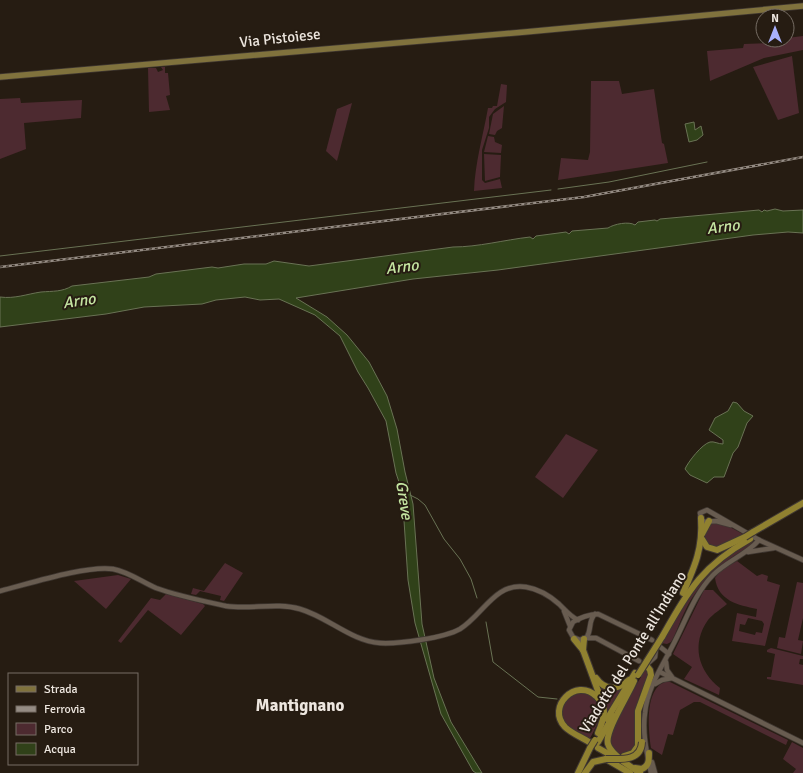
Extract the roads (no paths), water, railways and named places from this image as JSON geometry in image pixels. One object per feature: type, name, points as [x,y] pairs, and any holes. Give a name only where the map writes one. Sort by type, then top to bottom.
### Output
[{"type":"highway","name":"Viadotto del Ponte all'Indiano","points":[[756,536],[803,503]]},
{"type":"highway","name":"Viadotto del Ponte all'Indiano","points":[[660,636],[683,593],[696,575],[711,560],[747,538],[756,536],[803,508]]},
{"type":"highway","points":[[701,518],[702,537],[708,547],[716,550],[747,538]]},
{"type":"highway","points":[[683,593],[696,564],[702,537],[709,521]]},
{"type":"highway","name":"Viadotto del Ponte all'Indiano","points":[[578,773],[660,636],[700,576],[747,538]]},
{"type":"highway","points":[[574,638],[583,650],[593,674],[601,701],[604,714],[598,733]]},
{"type":"highway","points":[[583,650],[585,638]]},
{"type":"highway","points":[[616,755],[628,755],[637,748],[637,715],[651,675],[650,670],[646,665]]},
{"type":"highway","points":[[593,674],[599,682],[610,688],[622,685],[635,677]]},
{"type":"highway","name":"Viadotto del Ponte all'Indiano","points":[[583,773],[598,733],[635,677]]},
{"type":"highway","points":[[635,677],[608,737],[608,745],[621,761],[631,770],[646,767],[649,762],[648,753]]},
{"type":"highway","points":[[601,701],[590,692],[578,690],[568,694],[560,705],[559,716],[565,726],[621,761]]},
{"type":"highway","points":[[583,773],[593,762],[606,759],[633,758],[640,750],[642,742],[640,726],[641,700]]},
{"type":"highway","points":[[606,759],[640,773]]},
{"type":"main road","name":"Via Pistoiese","points":[[0,76],[803,6]]},
{"type":"street","points":[[731,525],[709,521],[704,522],[700,513],[704,510],[714,514],[731,525],[756,536],[765,543],[803,560]]},
{"type":"street","points":[[709,521],[714,514]]},
{"type":"street","points":[[746,552],[756,536]]},
{"type":"street","points":[[753,550],[765,543]]},
{"type":"street","points":[[651,773],[645,736],[644,719],[646,706],[653,685],[704,585],[720,569],[746,552],[753,550],[780,549]]},
{"type":"street","points":[[0,591],[103,569],[127,573],[156,588],[227,606],[296,608],[308,612],[363,639],[374,642],[391,643],[439,636],[455,631],[470,620],[494,597],[510,588],[522,587],[536,590],[549,597],[579,620],[585,621],[596,638],[639,661]]},
{"type":"street","points":[[562,608],[570,626],[570,632],[574,638],[596,638]]},
{"type":"street","points":[[585,638],[590,620],[595,614]]},
{"type":"street","points":[[570,626],[579,620],[595,614],[606,616],[651,641]]},
{"type":"street","points":[[659,646],[672,648]]},
{"type":"street","points":[[659,646],[669,654]]},
{"type":"street","points":[[646,665],[655,657],[659,646]]},
{"type":"street","points":[[666,661],[667,670],[673,678]]},
{"type":"street","points":[[660,672],[803,743]]},
{"type":"street","points":[[653,685],[662,680],[673,678]]},
{"type":"street","points":[[648,753],[655,773]]},
{"type":"water","points":[[694,122],[695,130],[701,126],[703,135],[697,140],[689,142],[685,124]]},
{"type":"water","points":[[775,209],[783,211],[803,210],[803,233],[788,232],[753,235],[498,270],[413,279],[296,298],[327,317],[347,335],[369,362],[387,396],[397,429],[413,504],[422,624],[434,678],[451,722],[482,773],[476,773],[473,771],[441,714],[415,623],[408,580],[402,491],[396,473],[386,421],[358,372],[340,336],[315,315],[279,299],[260,300],[245,297],[216,300],[202,304],[144,307],[106,314],[0,327],[0,297],[16,297],[41,292],[57,291],[72,286],[149,277],[156,274],[212,267],[218,268],[244,264],[266,264],[274,261],[309,266],[453,247],[481,245],[530,237],[533,239],[536,236],[566,232],[569,234],[572,231],[608,228],[614,225],[629,223],[635,225],[638,222],[657,221],[660,219],[759,210],[762,212],[764,210],[767,211]]},
{"type":"water","points":[[733,402],[737,403],[744,411],[753,416],[747,423],[724,477],[714,477],[707,483],[690,475],[685,469],[689,462],[707,443],[712,442],[723,444],[723,440],[709,430],[715,418],[728,411]]},
{"type":"waterway","points":[[558,189],[609,182],[707,162]]},
{"type":"waterway","points":[[0,256],[551,190]]},
{"type":"waterway","name":"Greve","points":[[410,495],[425,505],[444,539],[460,559],[471,579],[477,598]]},
{"type":"waterway","points":[[486,622],[493,662],[538,697],[557,699]]},
{"type":"railway","points":[[0,267],[584,197],[803,157]]},
{"type":"district","name":"Mantignano","points":[[300,705]]},
{"type":"water label","name":"Arno","points":[[723,226]]},
{"type":"water label","name":"Arno","points":[[402,266]]},
{"type":"water label","name":"Arno","points":[[79,300]]}]
